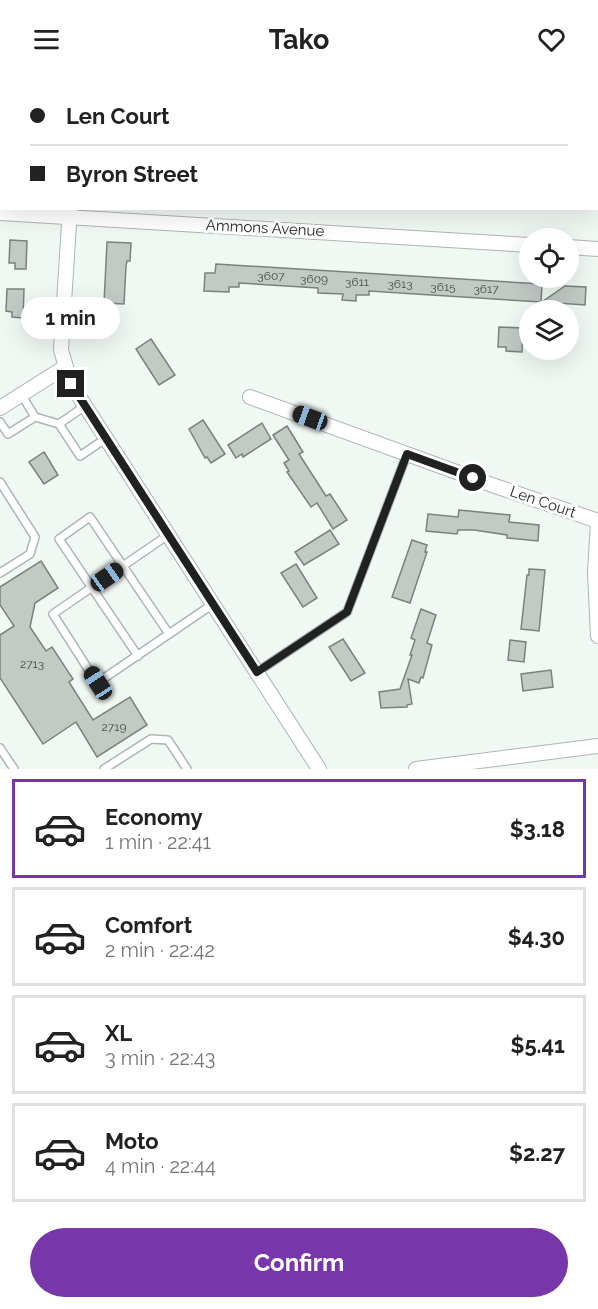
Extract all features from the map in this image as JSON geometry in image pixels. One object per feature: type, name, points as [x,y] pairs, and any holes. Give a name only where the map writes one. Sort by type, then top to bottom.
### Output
[{"type":"street","name":"Ammons Avenue","points":[[0,213],[70,213],[519,243]]},
{"type":"street","points":[[70,213],[61,350],[71,384],[319,769]]},
{"type":"street","points":[[579,248],[598,249]]},
{"type":"street","points":[[0,408],[65,367]]},
{"type":"street","name":"Len Court","points":[[250,398],[598,522]]},
{"type":"street","points":[[598,522],[595,573],[598,636]]},
{"type":"street","points":[[416,769],[598,746]]},
{"type":"lane","points":[[21,394],[35,417],[59,423],[80,456],[105,439]]},
{"type":"lane","points":[[59,423],[84,406]]},
{"type":"lane","points":[[0,422],[8,434],[35,417]]},
{"type":"lane","points":[[257,672],[347,612],[407,454]]},
{"type":"lane","points":[[0,482],[35,537],[30,554],[0,573]]},
{"type":"lane","points":[[138,656],[59,539],[90,516],[169,634]]},
{"type":"lane","points":[[168,535],[53,614],[98,683],[213,604]]},
{"type":"lane","points":[[104,769],[151,740],[168,740],[187,769]]},
{"type":"lane","points":[[0,748],[14,769]]},
{"type":"building","points":[[10,240],[27,241],[26,269],[15,269],[15,263],[9,263]]},
{"type":"building","points":[[107,242],[131,243],[130,261],[127,261],[126,266],[124,304],[104,303]]},
{"type":"building","points":[[216,264],[519,283],[519,288],[542,288],[541,300],[369,291],[369,295],[356,295],[356,301],[342,300],[343,294],[318,293],[318,288],[239,283],[239,287],[229,287],[229,292],[204,291],[205,273],[215,273]]},
{"type":"building","points":[[586,287],[585,305],[579,305],[579,300],[545,300],[562,288]]},
{"type":"building","points":[[7,289],[24,289],[23,318],[12,317],[12,312],[6,311]]},
{"type":"building","points":[[499,327],[519,328],[519,352],[506,351],[506,347],[498,347]]},
{"type":"building","points":[[151,339],[175,375],[159,385],[136,349]]},
{"type":"building","points":[[203,420],[225,454],[211,463],[207,457],[205,458],[189,429]]},
{"type":"building","points":[[262,423],[271,439],[243,457],[242,454],[236,458],[228,445]]},
{"type":"building","points":[[287,426],[303,452],[299,454],[326,496],[330,494],[347,520],[333,529],[317,503],[311,507],[287,472],[289,471],[284,463],[289,460],[273,435]]},
{"type":"building","points":[[44,452],[58,475],[44,484],[29,462]]},
{"type":"building","points":[[459,510],[510,515],[509,522],[539,525],[538,541],[507,538],[507,535],[474,530],[458,530],[457,534],[426,531],[428,514],[458,517]]},
{"type":"building","points":[[330,530],[339,544],[304,565],[295,552]]},
{"type":"building","points":[[412,540],[427,545],[425,552],[427,552],[410,603],[392,597]]},
{"type":"building","points":[[41,561],[58,588],[35,603],[30,627],[46,651],[52,647],[73,679],[69,682],[93,720],[130,697],[147,725],[97,757],[76,722],[43,744],[0,678],[0,635],[14,626],[0,605],[0,587]]},
{"type":"building","points":[[296,564],[317,598],[303,607],[281,573]]},
{"type":"building","points":[[529,569],[545,570],[539,631],[521,629]]},
{"type":"building","points":[[421,609],[436,615],[427,643],[432,645],[423,678],[421,677],[419,683],[408,679],[412,704],[407,707],[381,708],[379,692],[400,689],[412,655],[410,655],[415,640],[411,638]]},
{"type":"building","points":[[343,639],[365,673],[351,681],[329,647]]},
{"type":"building","points":[[510,640],[526,642],[524,662],[508,660]]},
{"type":"building","points":[[551,670],[553,687],[523,691],[521,674]]},
{"type":"route","points":[[71,384],[257,672],[347,612],[407,454],[473,478]]}]
